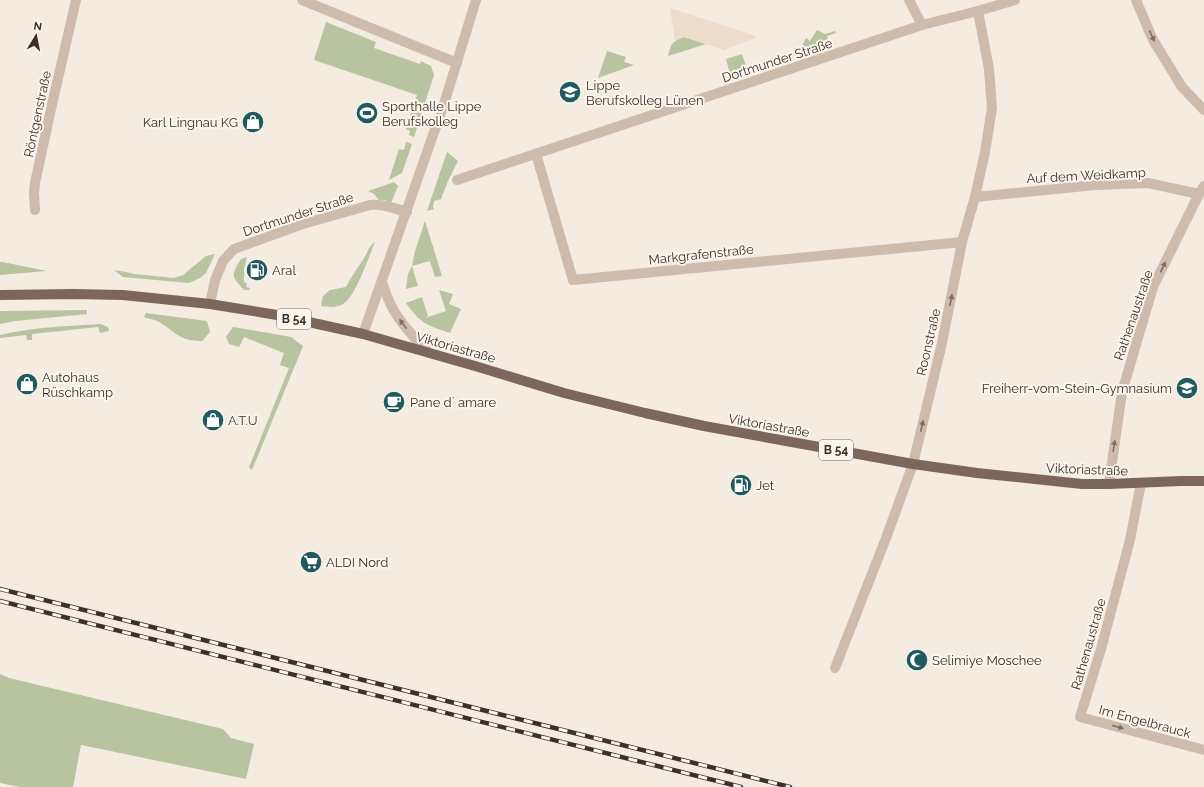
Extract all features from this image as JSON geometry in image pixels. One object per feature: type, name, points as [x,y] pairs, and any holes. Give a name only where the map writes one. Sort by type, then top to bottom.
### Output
[{"type":"main road","name":"B 54","points":[[0,295],[123,295],[210,304],[277,315],[363,334]]},
{"type":"main road","name":"Viktoriastraße","points":[[363,334],[564,393],[645,413],[704,426],[912,464],[977,474],[1082,484],[1204,481]]},
{"type":"street","name":"Röntgenstraße","points":[[35,210],[34,192],[76,0]]},
{"type":"street","points":[[302,0],[457,63]]},
{"type":"street","points":[[363,334],[444,104],[476,0]]},
{"type":"street","points":[[909,0],[922,25]]},
{"type":"street","name":"Dortmunder Straße","points":[[457,180],[922,25],[1015,0]]},
{"type":"street","points":[[1136,0],[1153,40],[1182,87],[1204,110]]},
{"type":"street","name":"Roonstraße","points":[[835,668],[886,538],[912,464],[942,342],[962,242],[975,196],[992,108],[988,68],[978,11]]},
{"type":"street","name":"Markgrafenstraße","points":[[536,154],[573,280],[962,242]]},
{"type":"street","name":"Auf dem Weidkamp","points":[[975,196],[1095,185],[1148,183],[1201,190]]},
{"type":"street","name":"Rathenaustraße","points":[[1109,484],[1122,392],[1153,287],[1201,190]]},
{"type":"street","name":"Dortmunder Straße","points":[[210,304],[215,280],[224,261],[234,249],[303,224],[370,205],[388,206],[407,212]]},
{"type":"street","points":[[382,282],[394,310],[413,336],[429,353]]},
{"type":"street","name":"Rathenaustraße","points":[[1080,718],[1101,649],[1130,540],[1141,483]]},
{"type":"street","name":"Im Engelbrauck","points":[[1080,718],[1204,750]]},
{"type":"green space","points":[[326,22],[376,42],[374,48],[420,64],[421,61],[431,66],[434,75],[414,137],[409,135],[410,131],[406,129],[417,95],[314,60]]},
{"type":"green space","points":[[817,30],[825,34],[835,31],[836,33],[827,36],[828,39],[800,49],[806,38],[810,41]]},
{"type":"green space","points":[[684,37],[706,44],[668,56],[670,48],[673,44],[677,40]]},
{"type":"green space","points":[[607,51],[626,57],[624,62],[634,65],[598,78]]},
{"type":"green space","points":[[742,54],[747,69],[730,74],[726,59]]},
{"type":"green space","points":[[406,142],[412,144],[402,173],[389,180],[399,149],[404,150]]},
{"type":"green space","points":[[447,152],[458,161],[441,199],[434,201],[434,209],[427,211]]},
{"type":"green space","points":[[394,182],[398,186],[391,203],[385,200],[379,200],[374,194],[368,191]]},
{"type":"green space","points":[[425,221],[442,276],[435,277],[430,261],[412,266],[415,251]]},
{"type":"green space","points":[[375,242],[357,285],[348,300],[338,306],[321,306],[323,296],[330,290],[346,287]]},
{"type":"green space","points":[[215,254],[206,273],[200,278],[189,283],[123,277],[114,270],[134,274],[174,278],[183,275],[206,256]]},
{"type":"green space","points":[[247,257],[244,269],[244,282],[247,284],[246,287],[250,288],[249,290],[244,290],[237,282],[234,272],[241,259]]},
{"type":"green space","points":[[0,262],[3,262],[47,271],[0,275]]},
{"type":"green space","points":[[412,266],[418,286],[406,289],[408,274]]},
{"type":"green space","points":[[439,290],[453,294],[449,304],[461,309],[450,333],[420,320],[406,303],[422,297],[428,316],[425,318],[446,311]]},
{"type":"green space","points":[[87,310],[87,314],[15,321],[0,324],[0,311]]},
{"type":"green space","points":[[146,313],[207,321],[210,332],[202,341],[187,339],[177,335],[157,321],[144,317]]},
{"type":"green space","points":[[101,324],[108,327],[109,331],[100,333],[98,327],[32,334],[32,340],[27,340],[26,335],[0,338],[0,335],[25,330]]},
{"type":"green space","points":[[233,327],[291,337],[303,346],[252,470],[249,467],[289,368],[280,365],[284,353],[244,337],[239,347],[229,344],[226,337]]},
{"type":"green space","points":[[0,674],[9,678],[223,729],[231,738],[254,744],[246,779],[81,745],[73,787],[20,787],[0,783]]},
{"type":"shaded area","points":[[670,8],[757,37],[724,50],[684,37],[675,40]]},
{"type":"railway","points":[[0,589],[790,787]]},
{"type":"railway","points":[[0,601],[741,787]]},
{"type":"place","name":"Lippe Berufskolleg Lünen","points":[[570,92]]},
{"type":"place","name":"Sporthalle Lippe Berufskolleg","points":[[367,113]]},
{"type":"place","name":"Karl Lingnau KG","points":[[253,122]]},
{"type":"place","name":"Aral","points":[[257,270]]},
{"type":"place","name":"Autohaus Rüschkamp","points":[[27,384]]},
{"type":"place","name":"Freiherr-vom-Stein-Gymnasium","points":[[1187,388]]},
{"type":"place","name":"Pane d´ amare","points":[[394,402]]},
{"type":"place","name":"A.T.U","points":[[213,420]]},
{"type":"place","name":"Jet","points":[[741,485]]},
{"type":"place","name":"ALDI Nord","points":[[311,562]]},
{"type":"place","name":"Selimiye Moschee","points":[[917,660]]}]
